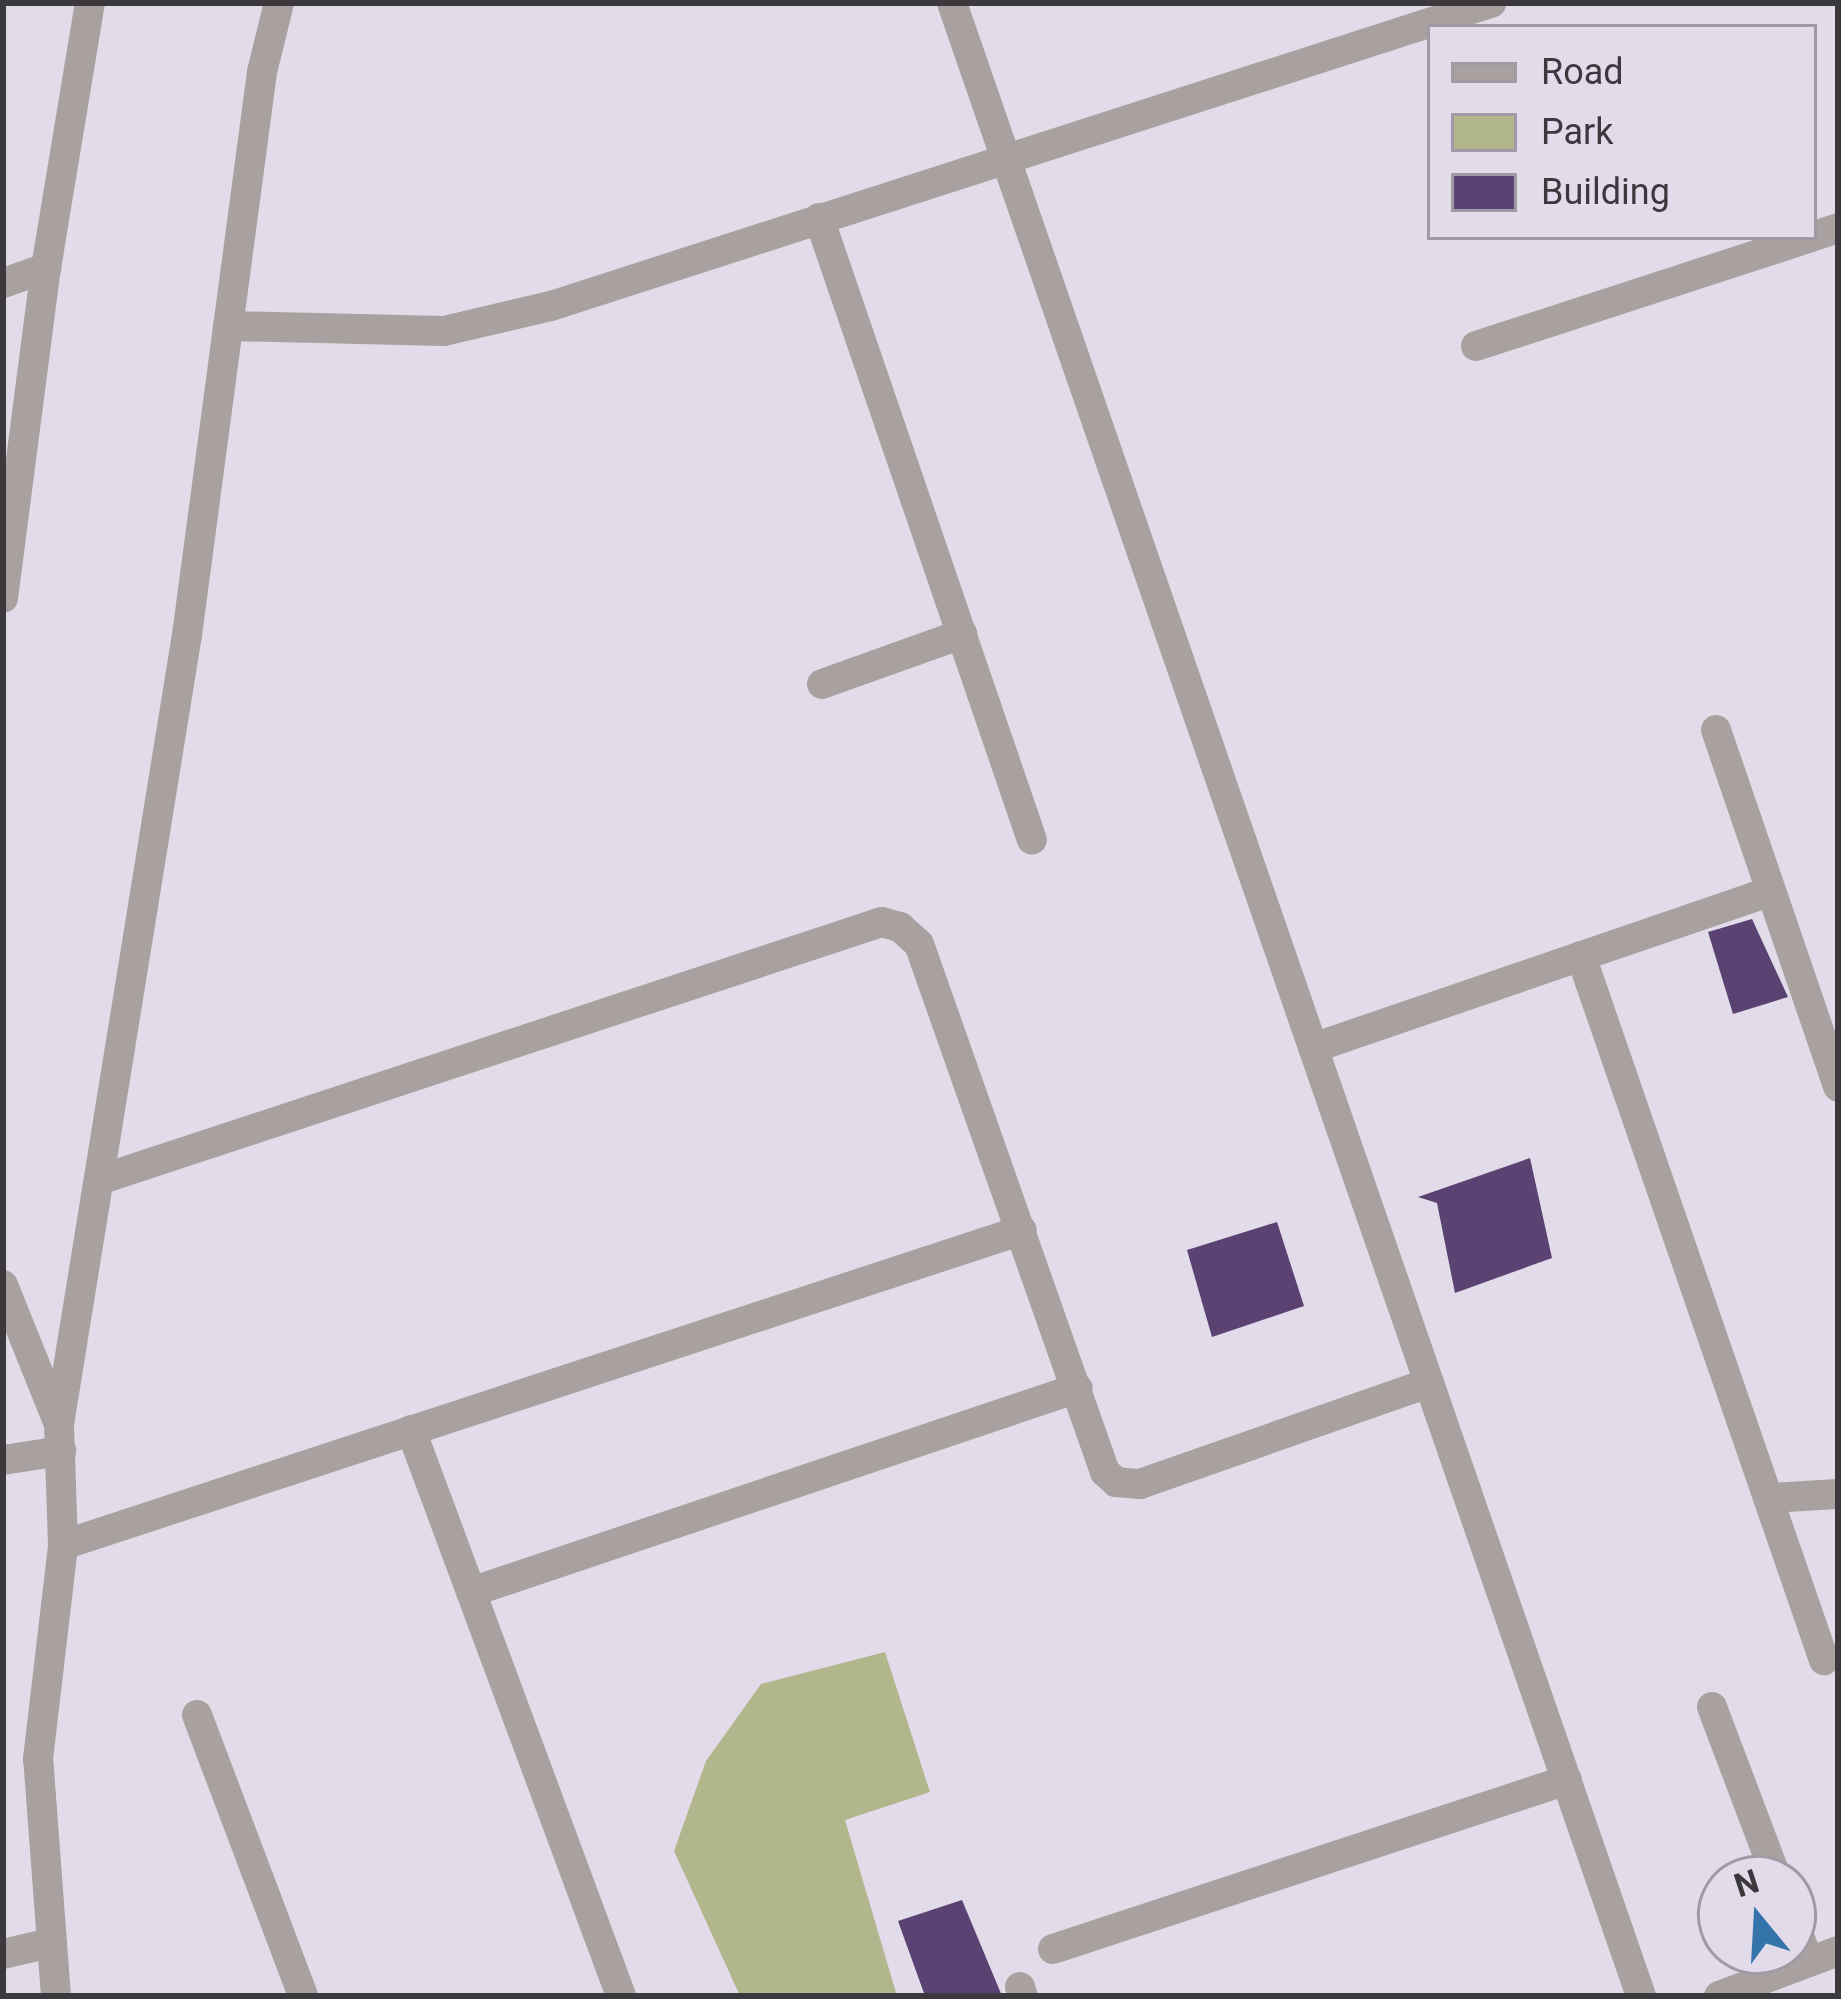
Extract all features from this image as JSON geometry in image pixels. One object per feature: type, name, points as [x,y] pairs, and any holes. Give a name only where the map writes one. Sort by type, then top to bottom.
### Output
[{"type":"street","points":[[3,598],[46,268],[91,3]]},
{"type":"street","points":[[56,1996],[38,1759],[62,1545],[60,1438],[187,635],[262,72],[279,3]]},
{"type":"street","points":[[952,3],[1641,1996]]},
{"type":"street","points":[[228,326],[444,331],[550,306],[1491,3]]},
{"type":"street","points":[[819,218],[1032,840]]},
{"type":"street","points":[[1476,346],[1800,240]]},
{"type":"street","points":[[3,283],[46,268]]},
{"type":"street","points":[[822,684],[962,634]]},
{"type":"street","points":[[1716,730],[1838,1087]]},
{"type":"street","points":[[1313,1048],[1771,891]]},
{"type":"street","points":[[99,1180],[882,922],[900,927],[920,944],[1105,1472],[1116,1482],[1141,1484],[1429,1383]]},
{"type":"street","points":[[1581,956],[1824,1660]]},
{"type":"street","points":[[62,1545],[1022,1230]]},
{"type":"street","points":[[3,1285],[60,1438]]},
{"type":"street","points":[[471,1592],[1078,1388]]},
{"type":"street","points":[[411,1430],[621,1996]]},
{"type":"street","points":[[3,1460],[60,1438]]},
{"type":"street","points":[[1768,1498],[1838,1494]]},
{"type":"street","points":[[1712,1707],[1768,1855]]},
{"type":"street","points":[[197,1715],[303,1996]]},
{"type":"street","points":[[1053,1949],[1567,1780]]},
{"type":"street","points":[[3,1954],[50,1943]]},
{"type":"street","points":[[1719,1996],[1824,1957]]},
{"type":"green space","points":[[885,1652],[930,1792],[845,1820],[897,1996],[740,1996],[674,1851],[706,1761],[761,1684]]},
{"type":"building","points":[[1752,919],[1788,997],[1733,1014],[1708,932]]},
{"type":"building","points":[[1530,1158],[1552,1258],[1455,1293],[1437,1203],[1418,1197]]},
{"type":"building","points":[[1277,1222],[1304,1306],[1212,1337],[1187,1250]]},
{"type":"building","points":[[962,1900],[1002,1996],[925,1996],[898,1921]]}]
